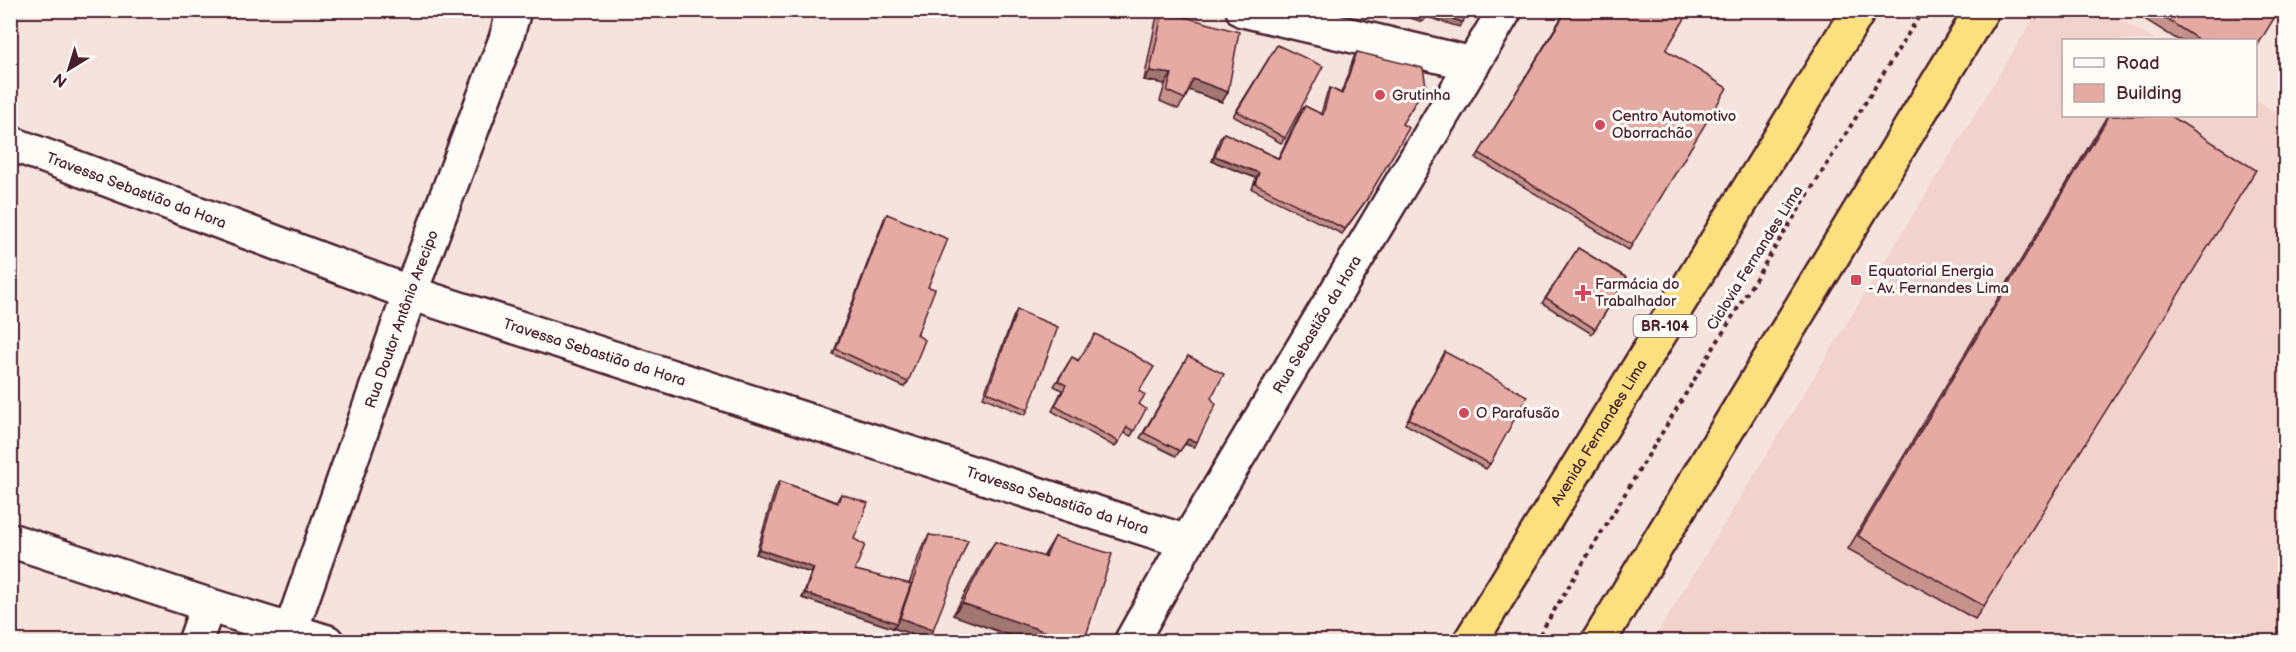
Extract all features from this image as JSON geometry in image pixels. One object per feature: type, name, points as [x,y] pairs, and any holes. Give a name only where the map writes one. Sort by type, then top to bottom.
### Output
[{"type":"highway","name":"Avenida Fernandes Lima","points":[[1470,642],[1859,10]]},
{"type":"highway","points":[[1598,642],[1982,10]]},
{"type":"street","name":"Rua Doutor Antônio Arecipo","points":[[291,630],[410,293],[506,39],[514,10]]},
{"type":"street","points":[[1243,10],[1473,64]]},
{"type":"street","name":"Rua Sebastião da Hora","points":[[1131,642],[1187,542],[1505,10]]},
{"type":"street","name":"Travessa Sebastião da Hora","points":[[10,143],[410,293],[1187,542]]},
{"type":"street","points":[[10,540],[327,642]]},
{"type":"street","points":[[195,642],[208,605]]},
{"type":"path","name":"Ciclovia Fernandes Lima","points":[[1534,642],[1923,10]]},
{"type":"shaded area","points":[[2038,11],[2104,11],[2153,39],[2062,39],[2062,117],[2257,117],[2257,101],[2285,118],[2285,641],[1652,642]]},
{"type":"building","points":[[1405,10],[1468,10],[1463,22],[1430,12],[1425,17]]},
{"type":"building","name":"Centro Automotivo Oborrachão","points":[[1567,10],[1690,10],[1666,50],[1727,88],[1632,245],[1479,153]]},
{"type":"building","points":[[2152,10],[2279,10],[2257,46],[2257,39],[2197,39]]},
{"type":"building","points":[[1163,11],[1239,32],[1228,92],[1193,79],[1185,99],[1167,91],[1172,74],[1150,71]]},
{"type":"building","points":[[1277,45],[1323,66],[1285,138],[1237,111]]},
{"type":"building","points":[[1357,52],[1423,68],[1426,85],[1402,124],[1409,128],[1367,199],[1345,229],[1255,184],[1259,173],[1215,156],[1224,133],[1279,159],[1305,106],[1323,115],[1330,88],[1342,94]]},
{"type":"building","points":[[2108,117],[2173,117],[2256,170],[1984,606],[1858,536]]},
{"type":"building","points":[[887,214],[948,239],[928,287],[935,289],[917,335],[925,340],[908,382],[836,349]]},
{"type":"building","name":"Farmácia do Trabalhador","points":[[1578,248],[1627,278],[1595,329],[1546,298]]},
{"type":"building","points":[[1017,310],[1058,327],[1028,410],[987,392]]},
{"type":"building","points":[[1095,334],[1154,367],[1139,391],[1145,395],[1139,404],[1146,409],[1134,431],[1127,427],[1119,442],[1055,406],[1066,385],[1058,381],[1072,357],[1078,361]]},
{"type":"building","name":"O Parafusão","points":[[1445,352],[1527,396],[1490,464],[1409,419]]},
{"type":"building","points":[[1188,356],[1224,374],[1211,398],[1216,404],[1197,442],[1188,439],[1180,451],[1144,433]]},
{"type":"building","points":[[780,481],[838,503],[841,494],[868,503],[854,539],[865,545],[855,570],[911,584],[897,623],[805,593],[814,568],[759,549]]},
{"type":"building","points":[[929,535],[968,540],[933,630],[900,618]]},
{"type":"building","points":[[1055,537],[1112,554],[1084,642],[1075,642],[962,603],[995,542],[1045,557]]},
{"type":"building","points":[[806,634],[831,642],[804,642]]},
{"type":"place","name":"Grutinha","points":[[1380,95]]},
{"type":"place","name":"Centro Automotivo Oborrachão","points":[[1600,125]]},
{"type":"place","name":"Equatorial Energia - Av. Fernandes Lima","points":[[1856,280]]},
{"type":"place","name":"Farmácia do Trabalhador","points":[[1583,293]]},
{"type":"place","name":"O Parafusão","points":[[1464,413]]}]
